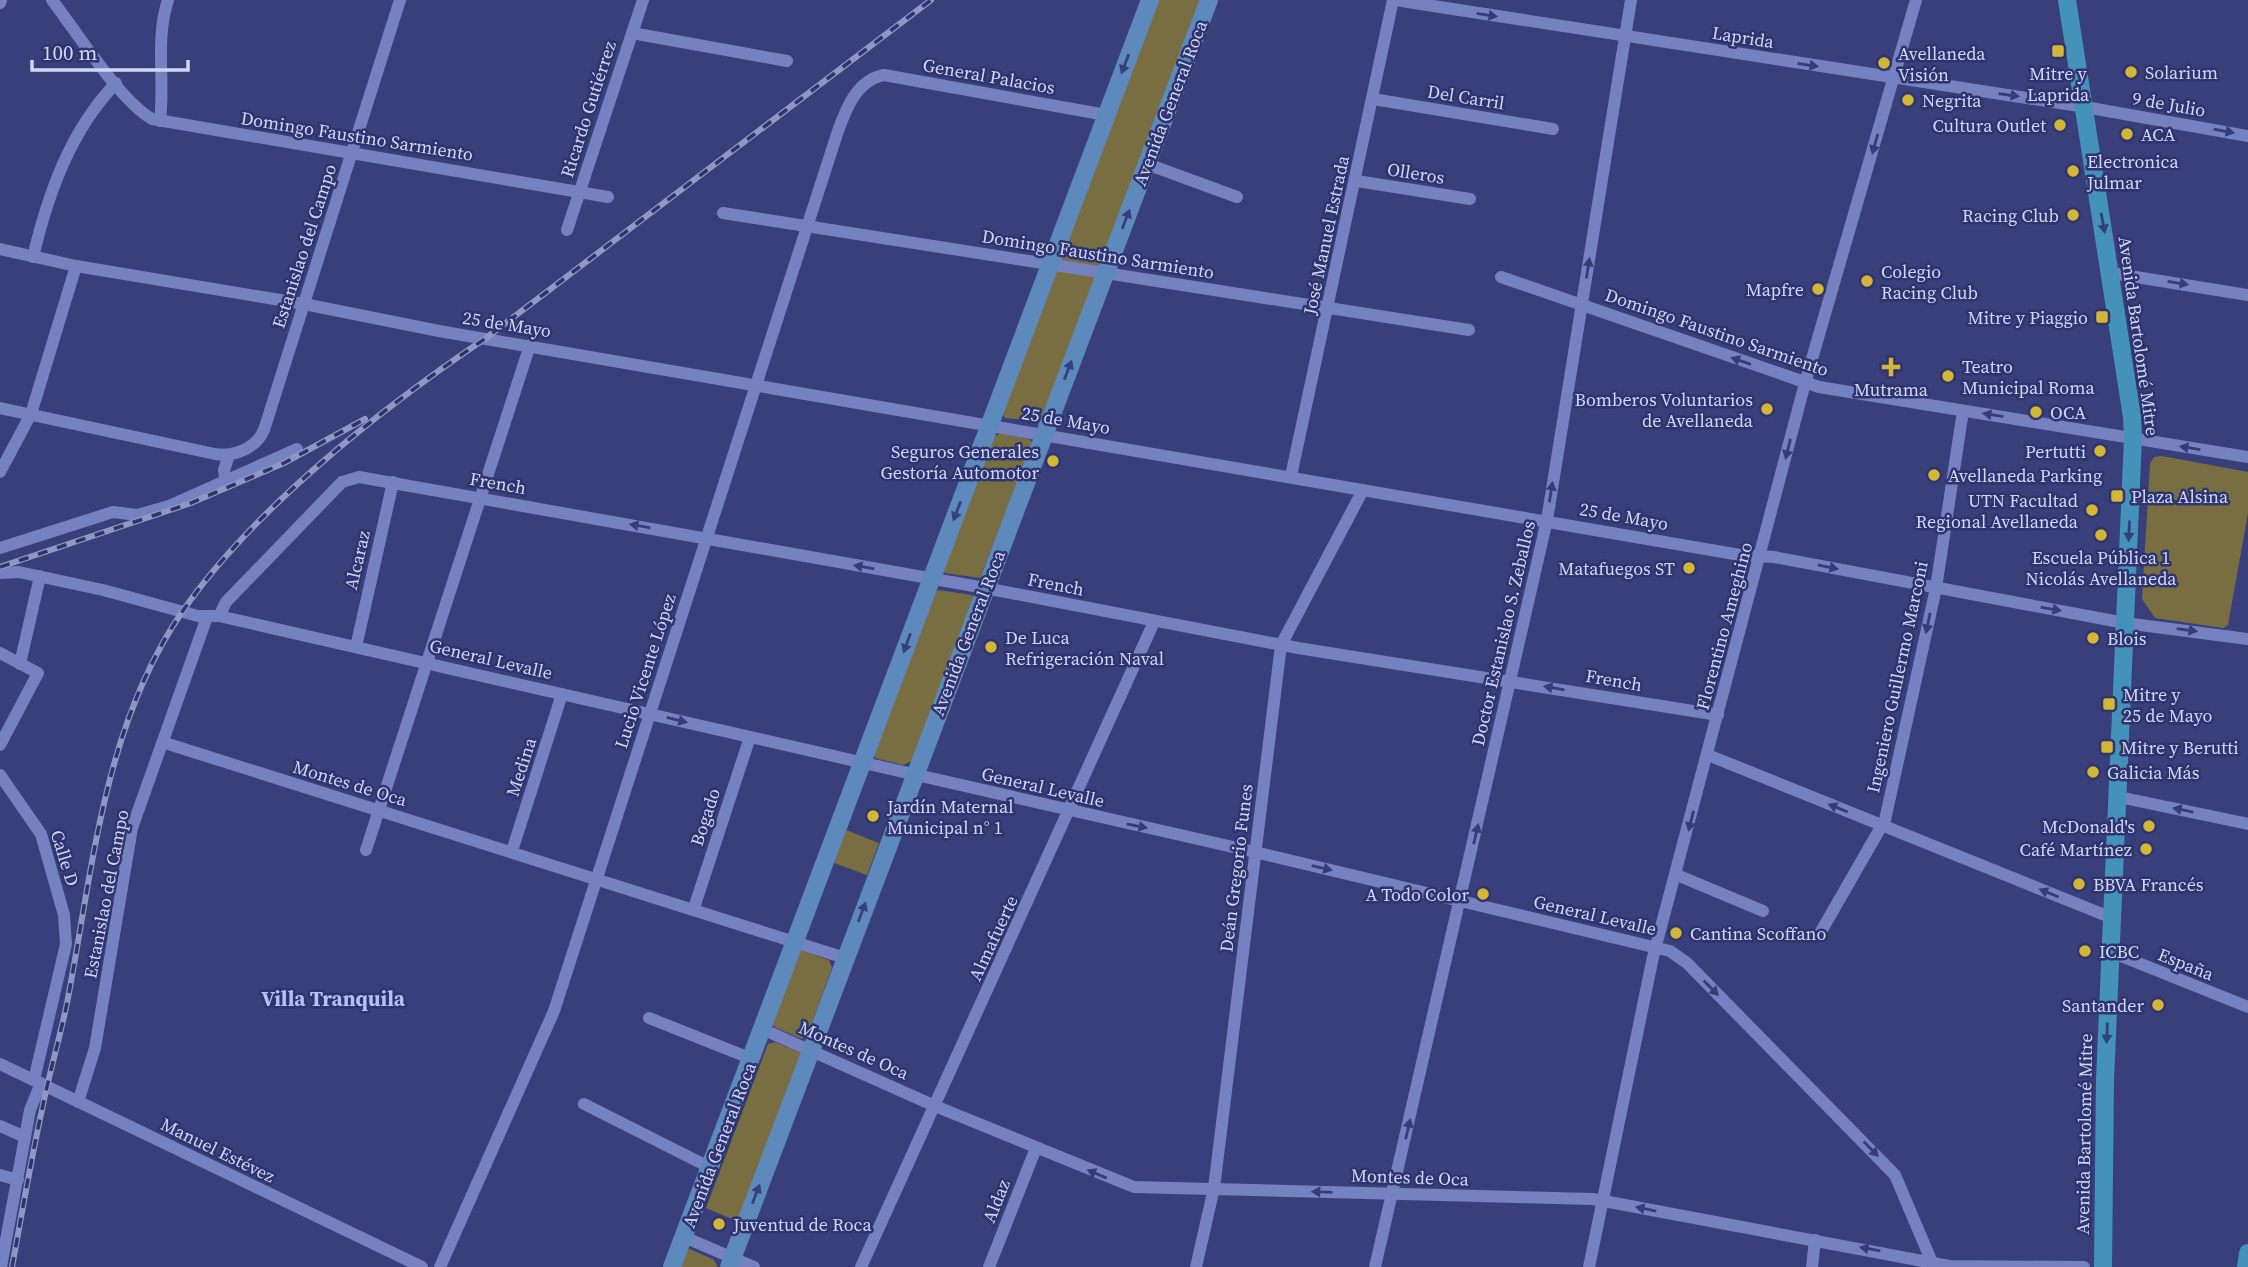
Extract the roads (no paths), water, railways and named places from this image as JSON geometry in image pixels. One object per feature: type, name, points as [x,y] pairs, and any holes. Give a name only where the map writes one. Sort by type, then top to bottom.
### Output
[{"type":"main road","name":"Avenida General Roca","points":[[672,1267],[1150,0]]},
{"type":"main road","name":"Avenida General Roca","points":[[731,1262],[1209,0]]},
{"type":"main road","name":"Avenida Bartolomé Mitre","points":[[2067,0],[2133,438],[2102,1168],[2103,1267]]},
{"type":"main road","points":[[2246,1267],[2248,1253]]},
{"type":"street","name":"Domingo Faustino Sarmiento","points":[[52,0],[137,108],[160,121],[607,197]]},
{"type":"street","points":[[160,121],[163,97],[161,43],[168,0]]},
{"type":"street","name":"Estanislao del Campo","points":[[234,453],[255,443],[264,430],[400,0]]},
{"type":"street","name":"Ricardo Gutiérrez","points":[[567,230],[643,0]]},
{"type":"street","name":"Laprida","points":[[1394,0],[2085,107]]},
{"type":"street","name":"José Manuel Estrada","points":[[1291,476],[1357,181],[1394,0]]},
{"type":"street","name":"Doctor Estanislao S. Zeballos","points":[[1376,1267],[1546,520],[1631,0]]},
{"type":"street","name":"Florentino Ameghino","points":[[1589,1267],[1658,947],[1707,755],[1805,383],[1916,0]]},
{"type":"street","points":[[632,33],[787,61]]},
{"type":"street","name":"General Palacios","points":[[868,83],[884,75],[1106,115]]},
{"type":"street","points":[[33,257],[45,206],[60,170],[92,111],[116,83]]},
{"type":"street","name":"Lucio Vicente López","points":[[440,1267],[554,1011],[844,113],[854,95],[868,83]]},
{"type":"street","name":"Del Carril","points":[[1373,99],[1553,128]]},
{"type":"street","name":"9 de Julio","points":[[2085,107],[2248,135]]},
{"type":"street","points":[[1147,164],[1237,197]]},
{"type":"street","name":"Olleros","points":[[1357,181],[1470,199]]},
{"type":"street","name":"Domingo Faustino Sarmiento","points":[[723,213],[1469,330]]},
{"type":"street","name":"25 de Mayo","points":[[0,249],[76,266],[1363,490],[1760,556],[2126,623],[2248,639]]},
{"type":"street","points":[[0,472],[31,414],[76,266]]},
{"type":"street","points":[[2110,273],[2248,295]]},
{"type":"street","name":"Domingo Faustino Sarmiento","points":[[1501,277],[1805,383],[2248,457]]},
{"type":"street","points":[[366,850],[530,345]]},
{"type":"street","points":[[0,408],[234,453],[224,470],[226,483]]},
{"type":"street","name":"Ingeniero Guillermo Marconi","points":[[1819,935],[1883,826],[1936,588],[1963,411]]},
{"type":"street","points":[[0,548],[113,512],[137,515],[149,512],[226,483],[298,449]]},
{"type":"street","name":"French","points":[[347,479],[359,477],[481,497],[985,588],[1281,645],[1718,715]]},
{"type":"street","name":"Estanislao del Campo","points":[[78,1102],[95,1048],[132,828],[150,773],[213,616],[347,479]]},
{"type":"street","name":"Alcaraz","points":[[356,647],[393,482]]},
{"type":"street","name":"Deán Gregorio Funes","points":[[1196,1267],[1214,1188],[1281,645],[1363,490]]},
{"type":"street","name":"General Levalle","points":[[0,573],[40,576],[428,662],[1255,852],[1670,951],[1687,963],[1895,1175],[1933,1265]]},
{"type":"street","points":[[20,664],[40,576]]},
{"type":"street","name":"Almafuerte","points":[[860,1267],[1154,622]]},
{"type":"street","points":[[0,653],[38,673],[0,744]]},
{"type":"street","name":"Medina","points":[[512,852],[562,694]]},
{"type":"street","name":"Bogado","points":[[694,908],[750,737]]},
{"type":"street","name":"Montes de Oca","points":[[164,743],[694,908],[845,958]]},
{"type":"street","points":[[1707,755],[2112,918]]},
{"type":"street","name":"Calle D","points":[[0,775],[41,834],[64,915],[66,944],[30,1110],[18,1180],[4,1226],[1,1267]]},
{"type":"street","points":[[2119,797],[2248,824]]},
{"type":"street","points":[[1677,875],[1763,911]]},
{"type":"street","name":"España","points":[[2110,952],[2248,1007]]},
{"type":"street","points":[[649,1018],[752,1059]]},
{"type":"street","name":"Montes de Oca","points":[[762,1029],[935,1106],[1134,1187],[1602,1200],[1933,1265],[2084,1267]]},
{"type":"street","name":"Manuel Estévez","points":[[0,1064],[422,1267]]},
{"type":"street","points":[[584,1104],[709,1167]]},
{"type":"street","points":[[0,1126],[25,1137]]},
{"type":"street","name":"Aldaz","points":[[989,1267],[1036,1148]]},
{"type":"street","points":[[0,1175],[18,1180]]},
{"type":"street","points":[[684,1237],[731,1262],[754,1267]]},
{"type":"street","points":[[1812,1267],[1815,1240]]},
{"type":"railway","points":[[12,1267],[39,1125],[68,998],[105,799],[135,702],[156,656],[182,612],[211,574],[282,498],[363,428],[486,338],[931,0]]},
{"type":"railway","points":[[0,567],[191,503],[284,463],[365,419]]},
{"type":"place","name":"Mitre y Laprida","points":[[2058,51]]},
{"type":"place","name":"Avellaneda Visión","points":[[1884,63]]},
{"type":"place","name":"Solarium","points":[[2131,72]]},
{"type":"place","name":"Negrita","points":[[1908,100]]},
{"type":"place","name":"Cultura Outlet","points":[[2060,125]]},
{"type":"place","name":"ACA","points":[[2127,134]]},
{"type":"place","name":"Electronica Julmar","points":[[2073,171]]},
{"type":"place","name":"Racing Club","points":[[2073,215]]},
{"type":"place","name":"Colegio Racing Club","points":[[1867,281]]},
{"type":"place","name":"Mapfre","points":[[1818,289]]},
{"type":"place","name":"Mitre y Piaggio","points":[[2102,317]]},
{"type":"place","name":"Mutrama","points":[[1891,367]]},
{"type":"place","name":"Teatro Municipal Roma","points":[[1948,376]]},
{"type":"place","name":"Bomberos Voluntarios de Avellaneda","points":[[1767,409]]},
{"type":"place","name":"OCA","points":[[2036,412]]},
{"type":"place","name":"Pertutti","points":[[2100,451]]},
{"type":"place","name":"Seguros Generales Gestoría Automotor","points":[[1053,461]]},
{"type":"place","name":"Avellaneda Parking","points":[[1934,475]]},
{"type":"place","name":"Plaza Alsina","points":[[2117,496]]},
{"type":"place","name":"UTN Facultad Regional Avellaneda","points":[[2092,510]]},
{"type":"place","name":"Escuela Pública 1 Nicolás Avellaneda","points":[[2101,535]]},
{"type":"place","name":"Matafuegos ST","points":[[1689,568]]},
{"type":"place","name":"Blois","points":[[2093,638]]},
{"type":"place","name":"De Luca Refrigeración Naval","points":[[991,647]]},
{"type":"place","name":"Mitre y 25 de Mayo","points":[[2109,704]]},
{"type":"place","name":"Mitre y Berutti","points":[[2107,747]]},
{"type":"place","name":"Galicia Más","points":[[2093,772]]},
{"type":"place","name":"Jardín Maternal Municipal n° 1","points":[[873,816]]},
{"type":"place","name":"McDonald's","points":[[2149,826]]},
{"type":"place","name":"Café Martínez","points":[[2146,849]]},
{"type":"place","name":"BBVA Francés","points":[[2079,884]]},
{"type":"place","name":"A Todo Color","points":[[1483,894]]},
{"type":"place","name":"Cantina Scoffano","points":[[1676,933]]},
{"type":"place","name":"ICBC","points":[[2085,951]]},
{"type":"place","name":"Santander","points":[[2158,1005]]},
{"type":"place","name":"Juventud de Roca","points":[[719,1224]]},
{"type":"district","name":"Villa Tranquila","points":[[333,998]]}]
